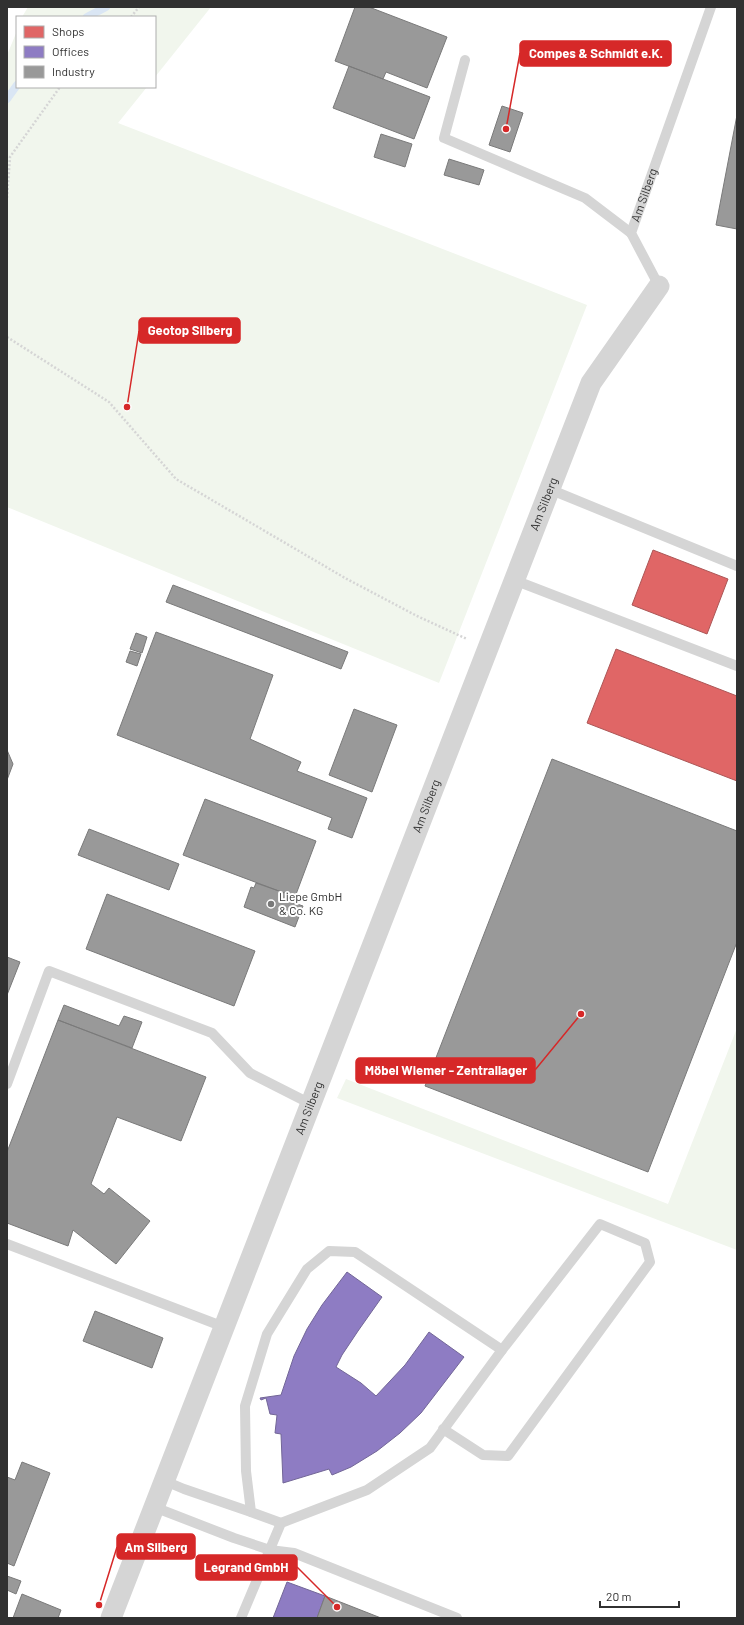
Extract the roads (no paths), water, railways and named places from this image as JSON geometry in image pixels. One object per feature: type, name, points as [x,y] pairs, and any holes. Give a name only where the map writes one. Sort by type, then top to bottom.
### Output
[{"type":"street","name":"Am Silberg","points":[[111,1618],[591,383],[658,286]]},
{"type":"lane","name":"Am Silberg","points":[[658,286],[631,233],[710,7]]},
{"type":"lane","points":[[466,60],[444,138],[585,198],[631,233]]},
{"type":"lane","points":[[549,489],[737,566]]},
{"type":"lane","points":[[514,580],[737,666]]},
{"type":"lane","points":[[7,1084],[49,972],[212,1034],[250,1073],[311,1104]]},
{"type":"lane","points":[[165,1481],[281,1523],[366,1490],[430,1448],[443,1429],[502,1350],[600,1224],[646,1243],[650,1262],[508,1456],[483,1455],[443,1429]]},
{"type":"lane","points":[[7,1244],[224,1327]]},
{"type":"lane","points":[[251,1512],[246,1472],[245,1406],[267,1334],[307,1269],[328,1250],[355,1252],[502,1350]]},
{"type":"lane","points":[[154,1507],[234,1538],[270,1550],[294,1553],[457,1618]]},
{"type":"lane","points":[[241,1618],[281,1523]]},
{"type":"waterway","points":[[89,16],[106,7]]},
{"type":"waterway","points":[[7,99],[16,86]]},
{"type":"place","name":"Compes & Schmidt e.K.","points":[[506,129]]},
{"type":"place","name":"Geotop Silberg","points":[[127,407]]},
{"type":"place","name":"Liepe GmbH & Co. KG","points":[[271,904]]},
{"type":"place","name":"Möbel Wiemer - Zentrallager","points":[[581,1014]]},
{"type":"place","name":"Am Silberg","points":[[99,1605]]},
{"type":"place","name":"Legrand GmbH","points":[[337,1607]]}]
